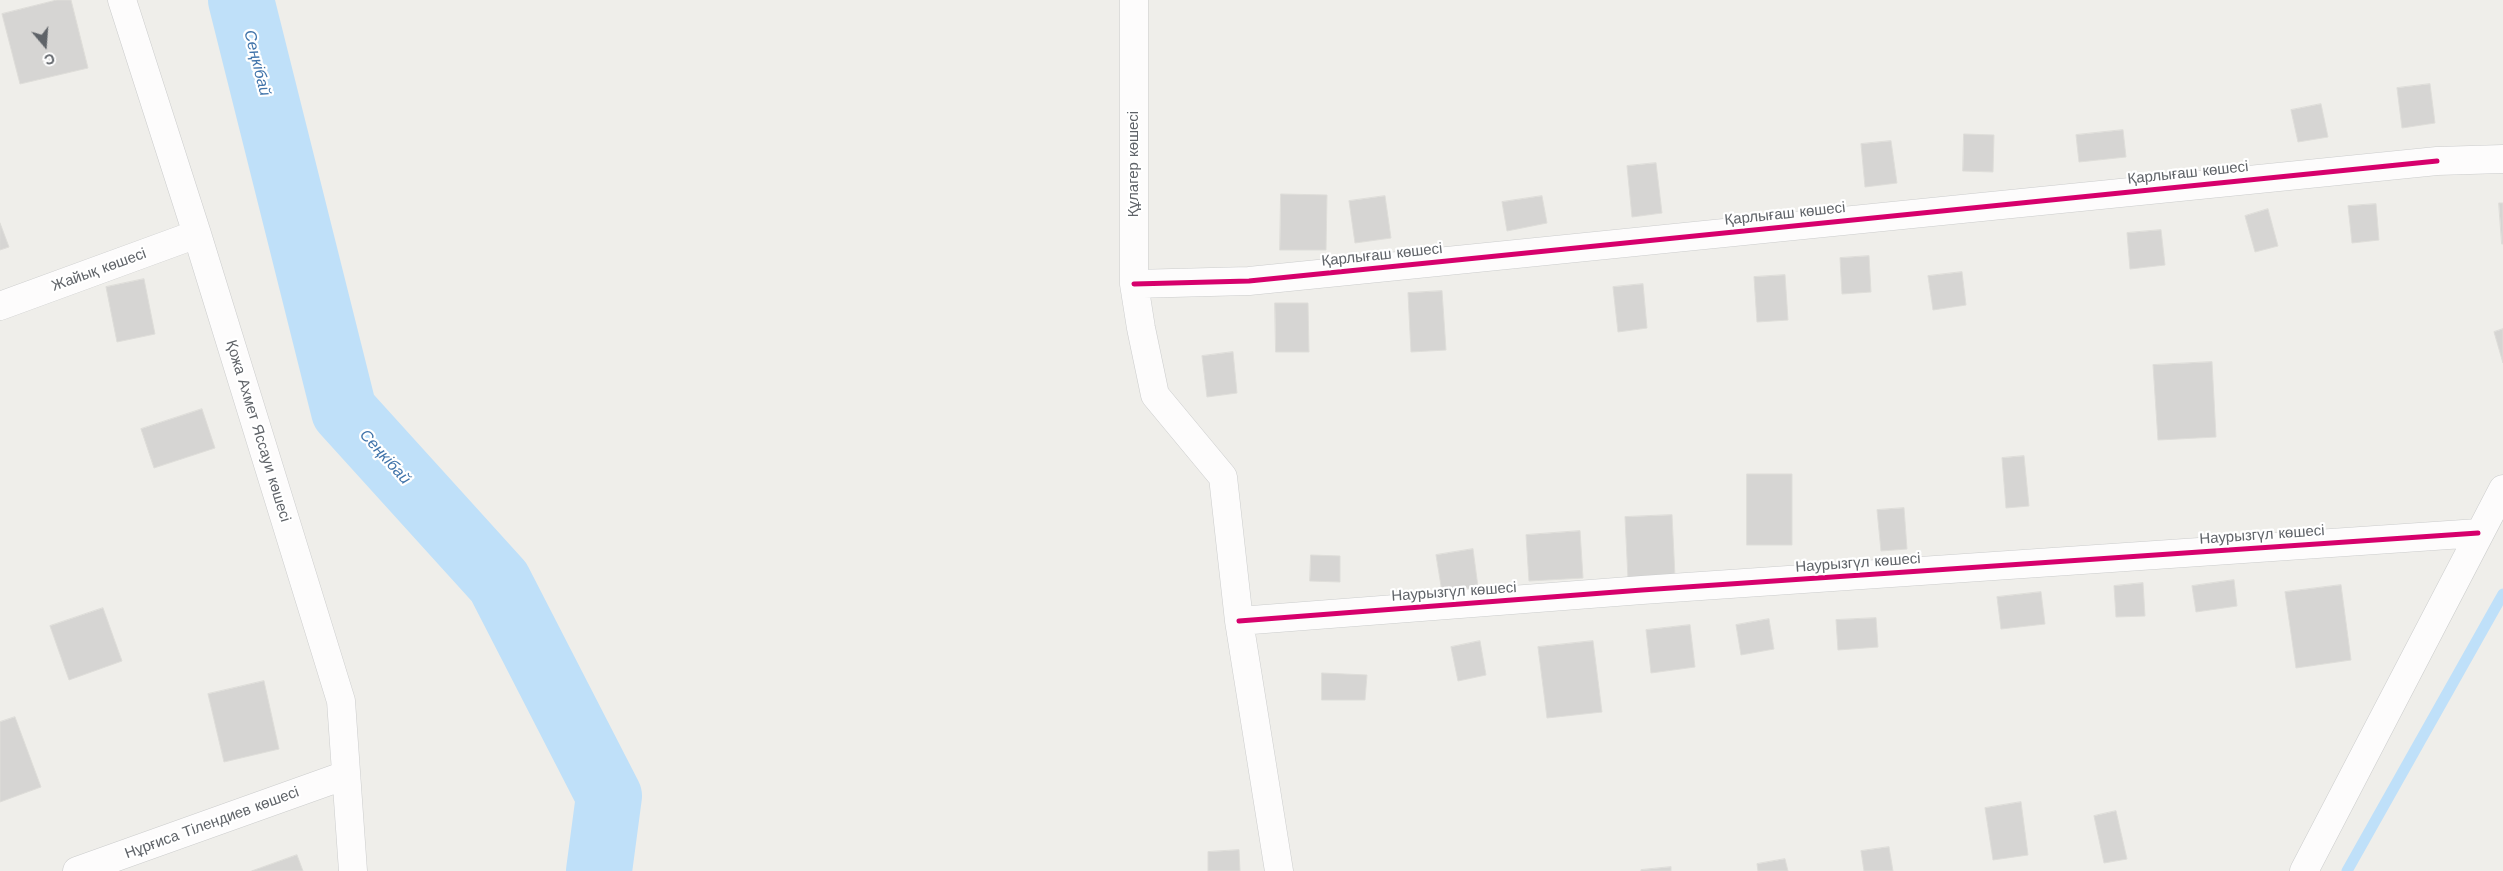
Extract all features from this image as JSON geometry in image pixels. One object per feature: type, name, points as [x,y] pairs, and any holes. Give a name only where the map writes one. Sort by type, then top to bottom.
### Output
[{"type":"street","name":"Қожа Ахмет Яссауи көшесі","points":[[122,0],[198,234],[341,701],[352,871]]},
{"type":"street","name":"Құлагер көшесі","points":[[1134,0],[1134,284],[1141,328],[1155,395],[1222,478],[1239,621],[1279,871]]},
{"type":"street","name":"Қарлығаш көшесі","points":[[1134,284],[1249,281],[2437,161],[2503,159]]},
{"type":"street","name":"Жайық көшесі","points":[[0,306],[198,234]]},
{"type":"street","points":[[2304,871],[2478,533],[2503,489]]},
{"type":"street","name":"Наурызгүл көшесі","points":[[1239,621],[1642,590],[2478,533]]},
{"type":"street","name":"Нұрғиса Тілендиев көшесі","points":[[77,871],[346,775]]},
{"type":"building","points":[[57,0],[71,0],[88,68],[20,84],[2,14]]},
{"type":"building","points":[[2430,84],[2435,123],[2402,128],[2397,88]]},
{"type":"building","points":[[2321,104],[2328,137],[2298,142],[2291,110]]},
{"type":"building","points":[[2123,130],[2126,157],[2079,162],[2076,135]]},
{"type":"building","points":[[1964,134],[1994,135],[1993,172],[1963,171]]},
{"type":"building","points":[[1891,141],[1897,183],[1865,187],[1861,144]]},
{"type":"building","points":[[1656,163],[1662,213],[1632,217],[1627,166]]},
{"type":"building","points":[[1281,194],[1327,195],[1326,250],[1280,250]]},
{"type":"building","points":[[1385,196],[1391,238],[1355,243],[1349,201]]},
{"type":"building","points":[[1542,196],[1547,223],[1507,231],[1502,202]]},
{"type":"building","points":[[2499,203],[2503,203],[2503,244],[2502,244]]},
{"type":"building","points":[[2376,204],[2379,240],[2352,243],[2348,206]]},
{"type":"building","points":[[2268,209],[2278,246],[2255,252],[2245,216]]},
{"type":"building","points":[[0,223],[9,247],[0,250]]},
{"type":"building","points":[[2161,230],[2165,265],[2130,269],[2127,233]]},
{"type":"building","points":[[1869,256],[1871,292],[1842,294],[1840,258]]},
{"type":"building","points":[[1962,272],[1966,305],[1933,310],[1928,276]]},
{"type":"building","points":[[1785,275],[1788,320],[1757,322],[1754,277]]},
{"type":"building","points":[[144,279],[155,334],[117,342],[106,287]]},
{"type":"building","points":[[1643,284],[1647,328],[1618,332],[1613,287]]},
{"type":"building","points":[[1442,291],[1446,350],[1411,352],[1408,293]]},
{"type":"building","points":[[1275,303],[1308,303],[1309,352],[1276,352]]},
{"type":"building","points":[[2503,329],[2503,363],[2494,332]]},
{"type":"building","points":[[1233,352],[1237,393],[1207,397],[1202,356]]},
{"type":"building","points":[[2212,362],[2216,437],[2158,440],[2153,365]]},
{"type":"building","points":[[202,409],[215,448],[154,468],[141,429]]},
{"type":"building","points":[[2024,456],[2029,506],[2006,508],[2002,458]]},
{"type":"building","points":[[1747,474],[1792,474],[1792,545],[1747,545]]},
{"type":"building","points":[[1904,508],[1907,549],[1881,551],[1877,510]]},
{"type":"building","points":[[1672,515],[1675,577],[1628,579],[1625,517]]},
{"type":"building","points":[[1580,531],[1583,578],[1529,581],[1526,535]]},
{"type":"building","points":[[1473,549],[1478,587],[1442,592],[1436,555]]},
{"type":"building","points":[[1311,555],[1340,556],[1340,582],[1310,581]]},
{"type":"building","points":[[2234,580],[2237,606],[2196,612],[2192,586]]},
{"type":"building","points":[[2143,583],[2145,616],[2116,617],[2114,586]]},
{"type":"building","points":[[2341,585],[2351,660],[2296,668],[2285,592]]},
{"type":"building","points":[[2041,592],[2045,624],[2001,629],[1997,597]]},
{"type":"building","points":[[103,608],[122,661],[69,680],[50,626]]},
{"type":"building","points":[[1876,618],[1878,647],[1838,650],[1836,620]]},
{"type":"building","points":[[1769,619],[1774,649],[1741,655],[1736,625]]},
{"type":"building","points":[[1690,625],[1695,667],[1651,673],[1646,630]]},
{"type":"building","points":[[1480,641],[1486,675],[1458,681],[1451,647]]},
{"type":"building","points":[[1593,641],[1602,712],[1547,718],[1538,647]]},
{"type":"building","points":[[1322,673],[1367,675],[1365,700],[1322,700]]},
{"type":"building","points":[[264,681],[279,749],[224,762],[208,694]]},
{"type":"building","points":[[15,717],[41,787],[0,802],[0,722]]},
{"type":"building","points":[[2021,802],[2028,855],[1993,860],[1985,808]]},
{"type":"building","points":[[2116,811],[2127,859],[2104,863],[2094,816]]},
{"type":"building","points":[[1889,847],[1893,871],[1864,871],[1861,851]]},
{"type":"building","points":[[1239,850],[1240,871],[1208,871],[1208,852]]},
{"type":"building","points":[[297,855],[303,871],[252,871]]},
{"type":"building","points":[[1785,859],[1788,871],[1758,871],[1757,864]]},
{"type":"building","points":[[1671,867],[1671,871],[1641,871],[1641,870]]},
{"type":"waterway","name":"Сеңкібай","points":[[241,0],[344,411],[499,582],[609,796],[599,871]]},
{"type":"waterway","points":[[2347,871],[2503,594]]},
{"type":"cycle path","points":[[1134,284],[1249,281],[2437,161]]},
{"type":"cycle path","points":[[1239,621],[1642,590],[2478,533]]}]
